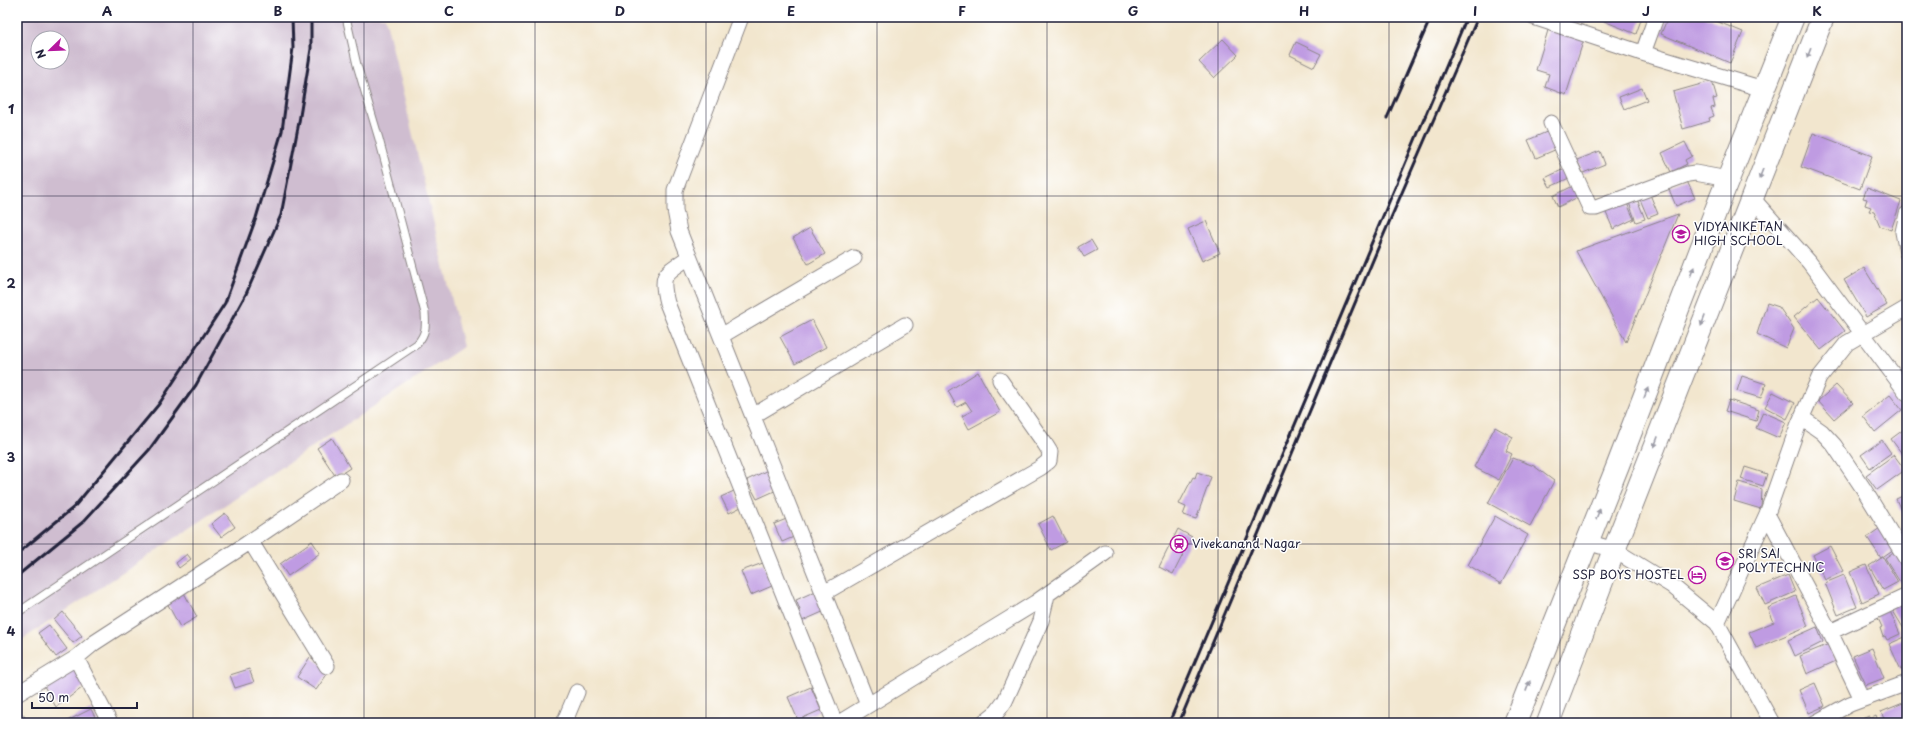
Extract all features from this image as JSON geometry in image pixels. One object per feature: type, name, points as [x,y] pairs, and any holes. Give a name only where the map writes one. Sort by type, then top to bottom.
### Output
[{"type":"highway","points":[[1515,723],[1763,89],[1793,17]]},
{"type":"highway","points":[[1548,723],[1614,550],[1823,17]]},
{"type":"street","points":[[741,17],[675,190],[677,225],[868,705]]},
{"type":"street","points":[[1533,17],[1643,53],[1763,89]]},
{"type":"street","points":[[1643,53],[1656,17]]},
{"type":"street","points":[[1551,123],[1590,208],[1596,208],[1688,174],[1696,173],[1728,179]]},
{"type":"street","points":[[1752,198],[1809,262],[1907,393]]},
{"type":"street","points":[[1907,214],[1903,232],[1907,253]]},
{"type":"street","points":[[689,257],[665,275],[663,282],[667,303],[835,723]]},
{"type":"street","points":[[721,336],[854,258]]},
{"type":"street","points":[[1717,623],[1767,514],[1802,418],[1819,378],[1847,343],[1907,308]]},
{"type":"street","points":[[753,416],[905,325]]},
{"type":"street","points":[[824,593],[1040,468],[1049,461],[1050,452],[1000,380]]},
{"type":"street","points":[[1802,418],[1822,432],[1834,446],[1863,488],[1907,560]]},
{"type":"street","points":[[17,694],[76,658],[94,643],[251,542],[341,480]]},
{"type":"street","points":[[1767,514],[1830,632],[1862,699]]},
{"type":"street","points":[[251,542],[327,666]]},
{"type":"street","points":[[1587,542],[1614,550],[1671,584],[1717,623],[1772,723]]},
{"type":"street","points":[[839,723],[1047,594],[1105,553]]},
{"type":"street","points":[[983,723],[997,712],[1005,701],[1041,621],[1047,594]]},
{"type":"street","points":[[1830,632],[1907,596]]},
{"type":"street","points":[[76,658],[110,723]]},
{"type":"street","points":[[1815,723],[1862,699],[1907,683]]},
{"type":"street","points":[[564,723],[577,692]]},
{"type":"lane","points":[[17,612],[417,344],[423,337],[426,328],[426,313],[379,139],[357,65],[346,17]]},
{"type":"shaded area","points":[[17,17],[385,17],[463,347],[17,643]]},
{"type":"building","points":[[1594,17],[1642,17],[1636,34]]},
{"type":"building","points":[[1668,17],[1706,17],[1743,32],[1730,63],[1661,34]]},
{"type":"building","points":[[1549,27],[1584,39],[1566,95],[1545,87],[1549,74],[1536,70]]},
{"type":"building","points":[[1223,39],[1238,55],[1214,78],[1199,62]]},
{"type":"building","points":[[1296,42],[1321,54],[1314,67],[1290,55]]},
{"type":"building","points":[[1712,81],[1717,98],[1713,99],[1715,107],[1711,108],[1714,116],[1709,118],[1710,121],[1683,129],[1673,92]]},
{"type":"building","points":[[1642,88],[1647,100],[1624,109],[1619,97]]},
{"type":"building","points":[[1549,131],[1557,149],[1536,158],[1528,140]]},
{"type":"building","points":[[1813,133],[1872,156],[1860,189],[1801,167]]},
{"type":"building","points":[[1685,142],[1692,156],[1685,160],[1687,164],[1671,172],[1662,153]]},
{"type":"building","points":[[1600,151],[1605,164],[1583,173],[1577,160]]},
{"type":"building","points":[[1564,169],[1569,178],[1550,187],[1545,178]]},
{"type":"building","points":[[1686,179],[1695,198],[1676,206],[1668,187]]},
{"type":"building","points":[[1575,185],[1580,196],[1558,207],[1553,196]]},
{"type":"building","points":[[1867,188],[1901,201],[1891,230],[1880,226],[1874,212],[1869,211],[1871,207],[1865,205],[1867,199],[1863,198]]},
{"type":"building","points":[[1649,192],[1658,214],[1648,218],[1639,197]]},
{"type":"building","points":[[1635,194],[1645,219],[1636,222],[1627,197]]},
{"type":"building","points":[[1625,199],[1634,219],[1613,229],[1604,208]]},
{"type":"building","points":[[1678,214],[1626,342],[1576,251]]},
{"type":"building","points":[[1206,221],[1220,253],[1202,261],[1188,229]]},
{"type":"building","points":[[810,228],[825,254],[808,264],[793,238]]},
{"type":"building","points":[[1091,240],[1097,250],[1084,257],[1078,247]]},
{"type":"building","points":[[1864,268],[1887,305],[1866,317],[1844,280]]},
{"type":"building","points":[[1818,297],[1845,331],[1821,350],[1794,317]]},
{"type":"building","points":[[1767,303],[1779,307],[1794,329],[1786,348],[1757,334]]},
{"type":"building","points":[[812,320],[826,347],[795,364],[780,337]]},
{"type":"building","points":[[978,372],[1000,412],[969,429],[962,416],[972,411],[966,402],[957,407],[948,391]]},
{"type":"building","points":[[1742,376],[1766,384],[1761,398],[1737,391]]},
{"type":"building","points":[[1836,385],[1853,403],[1834,419],[1818,401]]},
{"type":"building","points":[[1773,392],[1795,403],[1787,419],[1765,407]]},
{"type":"building","points":[[1890,395],[1902,410],[1875,432],[1863,416]]},
{"type":"building","points":[[1729,400],[1759,410],[1756,421],[1725,411]]},
{"type":"building","points":[[1763,412],[1786,422],[1779,438],[1756,428]]},
{"type":"building","points":[[1495,427],[1513,437],[1506,451],[1512,454],[1499,480],[1474,467]]},
{"type":"building","points":[[1907,427],[1907,458],[1906,459],[1891,439]]},
{"type":"building","points":[[332,438],[350,468],[336,477],[317,448]]},
{"type":"building","points":[[1882,440],[1891,453],[1870,468],[1861,455]]},
{"type":"building","points":[[1894,455],[1905,470],[1877,490],[1866,475]]},
{"type":"building","points":[[1513,458],[1534,466],[1554,481],[1530,526],[1488,503]]},
{"type":"building","points":[[1745,467],[1767,474],[1763,486],[1741,479]]},
{"type":"building","points":[[770,469],[779,489],[757,499],[747,480]]},
{"type":"building","points":[[1197,472],[1211,477],[1196,519],[1183,515],[1186,507],[1179,504]]},
{"type":"building","points":[[1739,482],[1762,489],[1761,509],[1734,501]]},
{"type":"building","points":[[734,491],[741,507],[729,513],[721,497]]},
{"type":"building","points":[[1907,494],[1907,513],[1903,515],[1896,499]]},
{"type":"building","points":[[225,513],[235,527],[221,537],[211,524]]},
{"type":"building","points":[[1053,516],[1066,542],[1051,550],[1038,524]]},
{"type":"building","points":[[1495,516],[1528,535],[1501,584],[1468,565]]},
{"type":"building","points":[[789,518],[796,536],[782,542],[774,524]]},
{"type":"building","points":[[1883,526],[1897,547],[1881,558],[1867,537]]},
{"type":"building","points":[[1178,529],[1192,537],[1173,574],[1159,567]]},
{"type":"building","points":[[312,541],[320,553],[288,576],[280,564]]},
{"type":"building","points":[[1830,546],[1843,571],[1825,580],[1813,555]]},
{"type":"building","points":[[1899,548],[1907,561],[1907,578],[1900,582],[1885,558]]},
{"type":"building","points":[[187,554],[191,559],[179,568],[176,563]]},
{"type":"building","points":[[1883,557],[1898,582],[1883,590],[1869,566]]},
{"type":"building","points":[[763,563],[772,586],[751,595],[741,571]]},
{"type":"building","points":[[1866,565],[1879,594],[1862,602],[1850,572]]},
{"type":"building","points":[[1788,575],[1795,592],[1765,605],[1757,588]]},
{"type":"building","points":[[1844,575],[1857,607],[1838,615],[1825,583]]},
{"type":"building","points":[[818,590],[827,610],[800,622],[796,612],[800,610],[796,600]]},
{"type":"building","points":[[183,591],[197,617],[180,627],[166,601]]},
{"type":"building","points":[[1796,596],[1808,626],[1756,648],[1749,632],[1774,622],[1768,608]]},
{"type":"building","points":[[1907,598],[1907,634],[1890,606]]},
{"type":"building","points":[[1889,609],[1900,634],[1887,640],[1885,636],[1883,637],[1880,628],[1882,627],[1876,614]]},
{"type":"building","points":[[63,612],[82,636],[73,643],[54,620]]},
{"type":"building","points":[[49,625],[67,649],[56,657],[38,633]]},
{"type":"building","points":[[1817,627],[1823,642],[1795,656],[1788,640]]},
{"type":"building","points":[[1905,637],[1907,641],[1907,668],[1901,670],[1889,644]]},
{"type":"building","points":[[1829,644],[1836,661],[1807,674],[1800,656]]},
{"type":"building","points":[[1872,648],[1884,678],[1866,685],[1853,656]]},
{"type":"building","points":[[310,657],[330,670],[316,690],[297,677]]},
{"type":"building","points":[[74,668],[86,685],[56,707],[44,686]]},
{"type":"building","points":[[249,669],[254,682],[235,688],[230,675]]},
{"type":"building","points":[[1815,683],[1825,706],[1809,713],[1799,690]]},
{"type":"building","points":[[811,687],[821,710],[798,720],[788,697]]},
{"type":"building","points":[[1903,703],[1907,713],[1907,723],[1886,723],[1881,712]]},
{"type":"building","points":[[91,709],[98,723],[63,723]]},
{"type":"building","points":[[1869,716],[1870,719],[1876,716],[1879,723],[1852,723]]},
{"type":"railway","points":[[17,554],[74,507],[159,404],[225,303],[256,218],[282,131],[293,48],[292,17]]},
{"type":"railway","points":[[17,576],[83,522],[149,450],[196,385],[246,294],[281,215],[311,49],[311,17]]},
{"type":"railway","points":[[1387,118],[1431,17]]},
{"type":"railway","points":[[1169,723],[1467,17]]},
{"type":"railway","points":[[1179,723],[1381,241],[1478,17]]},
{"type":"place","name":"VIDYANIKETAN HIGH SCHOOL","points":[[1681,234]]},
{"type":"place","name":"Vivekanand Nagar","points":[[1179,544]]},
{"type":"place","name":"SRI SAI POLYTECHNIC","points":[[1725,561]]},
{"type":"place","name":"SSP BOYS HOSTEL","points":[[1697,575]]}]
